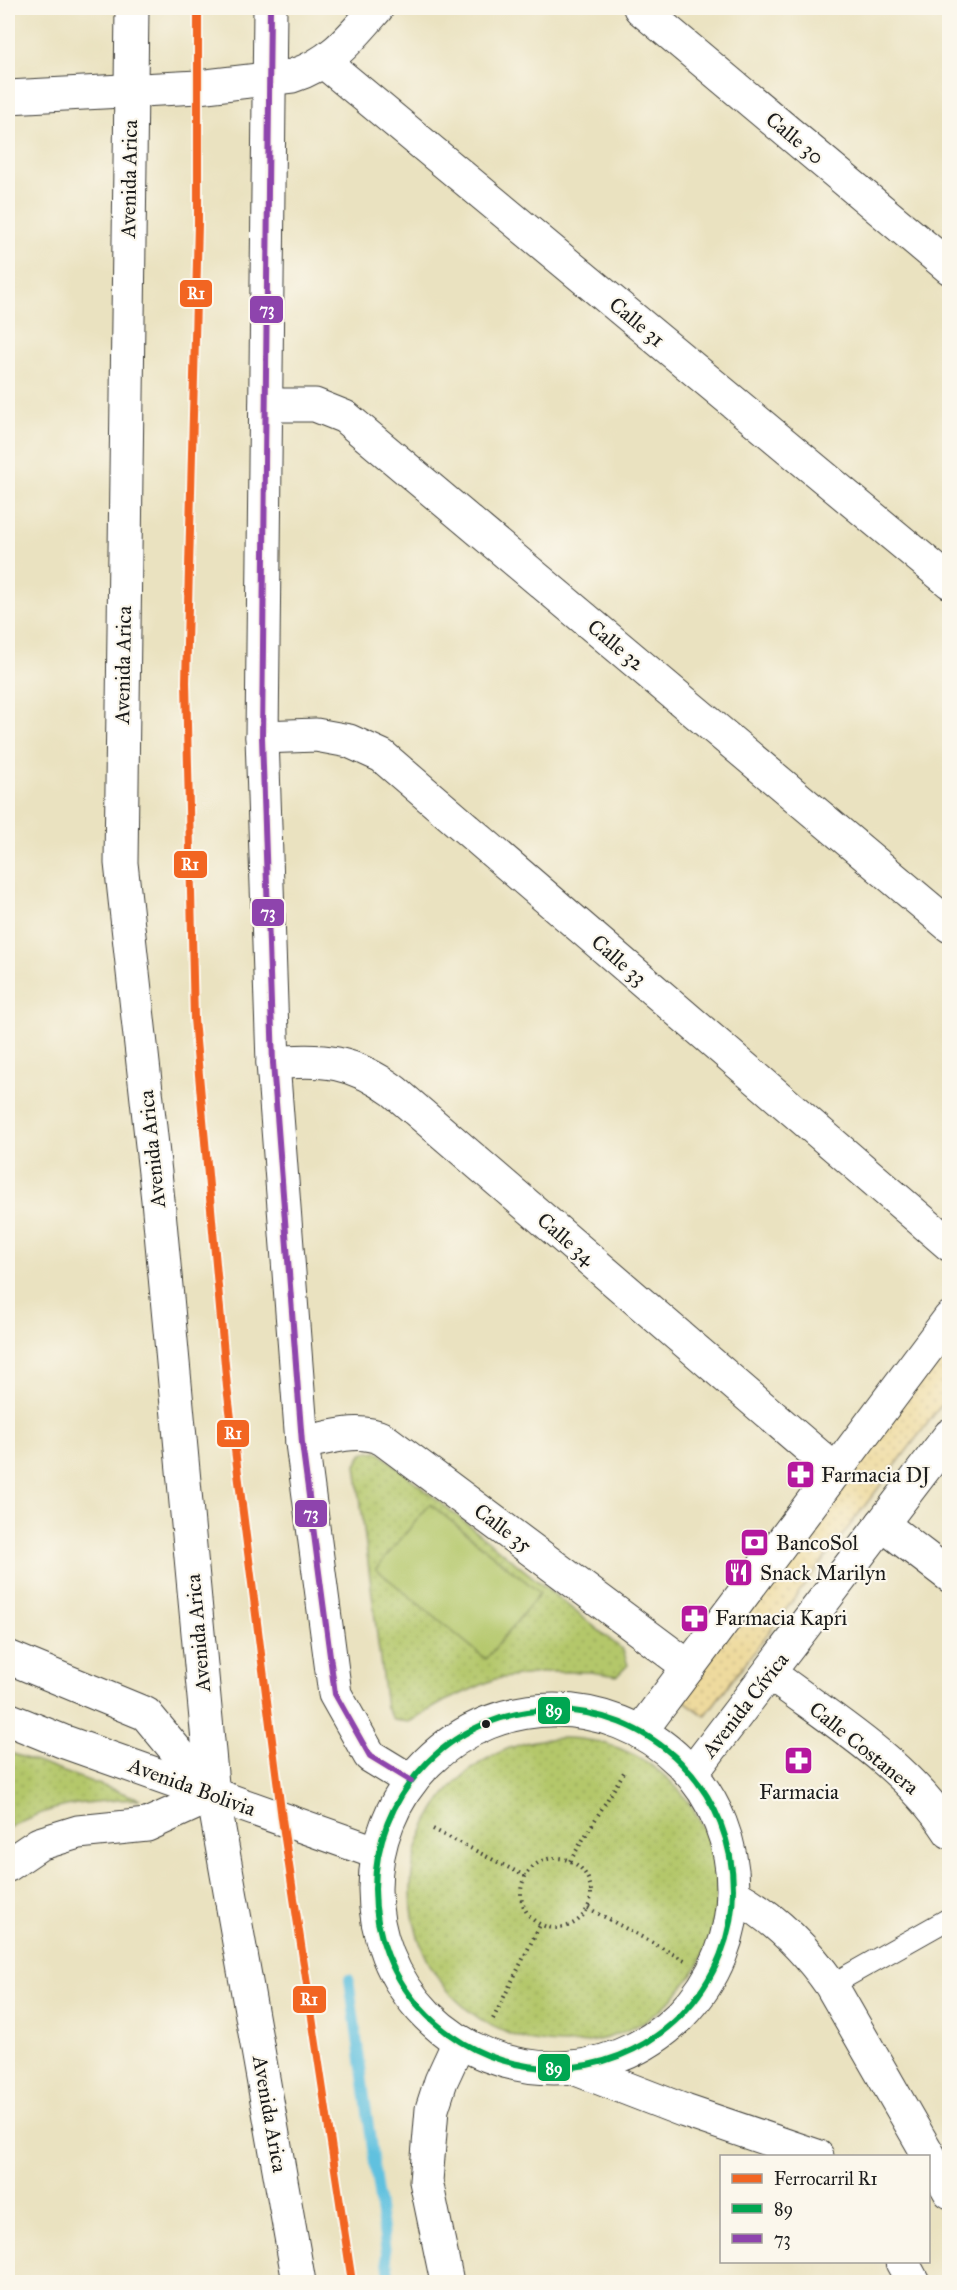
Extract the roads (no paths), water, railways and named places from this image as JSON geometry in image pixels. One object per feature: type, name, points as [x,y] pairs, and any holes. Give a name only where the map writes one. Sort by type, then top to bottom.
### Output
[{"type":"street","name":"Avenida Arica","points":[[132,8],[121,863],[158,1200],[213,1795],[299,2283]]},
{"type":"street","points":[[270,8],[262,737],[273,1063],[302,1443],[335,1694],[370,1756],[411,1781]]},
{"type":"street","points":[[8,97],[130,92],[270,80],[306,72],[324,63],[346,44],[377,8]]},
{"type":"street","name":"Calle 30","points":[[640,8],[950,268]]},
{"type":"street","name":"Calle 31","points":[[324,63],[950,582]]},
{"type":"street","name":"Calle 32","points":[[266,405],[315,405],[345,417],[950,926]]},
{"type":"street","name":"Calle 33","points":[[262,737],[327,737],[349,741],[382,756],[950,1245]]},
{"type":"street","name":"Calle 34","points":[[273,1063],[324,1060],[369,1073],[394,1091],[836,1471]]},
{"type":"street","points":[[640,1732],[950,1318]]},
{"type":"street","name":"Calle 35","points":[[302,1443],[358,1432],[369,1432],[383,1439],[689,1667]]},
{"type":"street","name":"Avenida Cívica","points":[[692,1773],[950,1435]]},
{"type":"street","points":[[882,1524],[950,1576]]},
{"type":"street","points":[[8,1658],[146,1714],[213,1795],[147,1825],[78,1832],[39,1844],[8,1865]]},
{"type":"street","name":"Calle Costanera","points":[[769,1673],[883,1758],[931,1803],[950,1832]]},
{"type":"street","points":[[559,1710],[601,1716],[640,1732],[668,1750],[692,1773],[715,1810],[730,1852],[734,1895],[730,1927],[720,1958],[705,1986],[685,2012],[661,2033],[633,2050],[603,2061],[571,2067],[532,2067],[504,2061],[459,2042],[425,2014],[398,1979],[381,1940],[374,1896],[378,1853],[390,1815],[411,1781],[441,1750],[477,1728],[517,1714],[559,1710]]},
{"type":"street","name":"Avenida Bolivia","points":[[8,1719],[378,1853]]},
{"type":"street","points":[[734,1895],[752,1905],[786,1932],[812,1959],[831,1985],[929,2155]]},
{"type":"street","points":[[447,2283],[426,2181],[432,2109],[441,2080],[459,2042]]},
{"type":"street","points":[[571,2067],[684,2111],[811,2155]]},
{"type":"street","points":[[930,2157],[950,2192]]},
{"type":"street","points":[[903,2263],[913,2283]]},
{"type":"lane","points":[[831,1985],[950,1918]]},
{"type":"waterway","points":[[349,1979],[390,2282]]},
{"type":"rail line","name":"R1","points":[[198,8],[198,224],[186,682],[194,1019],[227,1387],[282,1819],[352,2282]]},
{"type":"place","name":"Farmacia DJ","points":[[800,1475]]},
{"type":"place","name":"BancoSol","points":[[755,1543]]},
{"type":"place","name":"Snack Marilyn","points":[[739,1573]]},
{"type":"place","name":"Farmacia Kapri","points":[[694,1618]]},
{"type":"place","name":"Farmacia","points":[[799,1761]]}]
